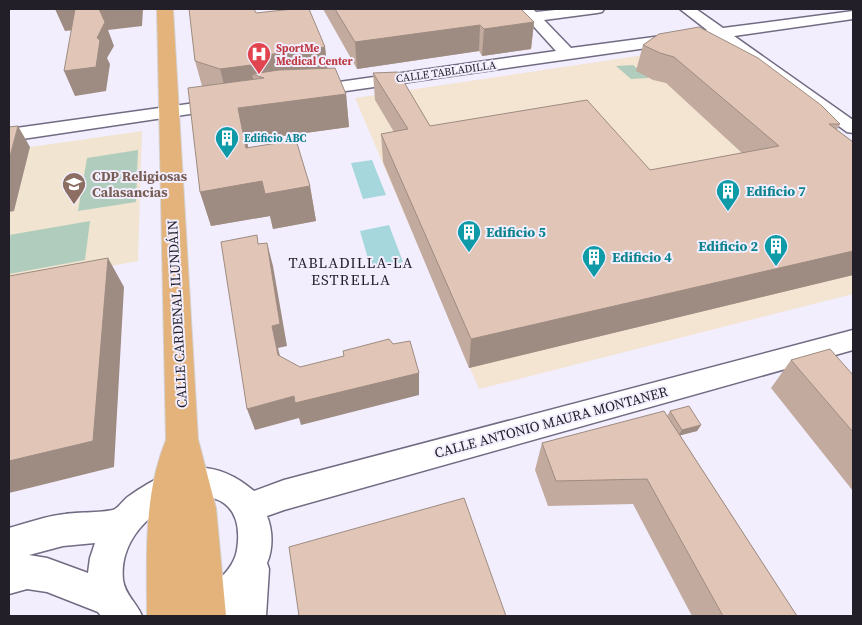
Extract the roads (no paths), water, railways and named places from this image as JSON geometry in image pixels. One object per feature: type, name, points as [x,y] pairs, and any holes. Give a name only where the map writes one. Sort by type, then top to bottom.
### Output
[{"type":"main road","name":"CALLE CARDENAL ILUNDÁIN","points":[[165,9],[182,439],[181,485],[165,524],[167,616]]},
{"type":"main road","name":"CALLE CARDENAL ILUNDÁIN","points":[[181,485],[198,508],[206,616]]},
{"type":"street","points":[[529,13],[597,9]]},
{"type":"street","points":[[687,9],[853,128]]},
{"type":"street","points":[[529,13],[568,54]]},
{"type":"street","name":"CALLE TABLADILLA","points":[[298,93],[720,32],[853,15]]},
{"type":"street","points":[[9,135],[240,102]]},
{"type":"street","name":"CALLE ANTONIO MAURA MONTANER","points":[[249,508],[284,495],[853,340]]},
{"type":"street","points":[[117,607],[106,584],[105,569],[114,538],[123,524],[144,503],[181,485],[220,485],[242,498],[255,521],[257,536],[248,616]]},
{"type":"street","points":[[9,544],[63,530],[123,524]]},
{"type":"street","points":[[206,616],[223,604],[237,588],[248,571],[254,553]]},
{"type":"street","points":[[9,577],[27,572],[47,575],[117,607]]},
{"type":"place","name":"SportMe Medical Center","points":[[259,75]]},
{"type":"place","name":"Edificio ABC","points":[[227,159]]},
{"type":"place","name":"CDP Religiosas Calasancias","points":[[74,205]]},
{"type":"place","name":"Edificio 7","points":[[728,212]]},
{"type":"place","name":"Edificio 5","points":[[469,253]]},
{"type":"place","name":"Edificio 2","points":[[776,267]]},
{"type":"place","name":"Edificio 4","points":[[594,278]]},
{"type":"district","name":"TABLADILLA-LA ESTRELLA","points":[[351,270]]}]
